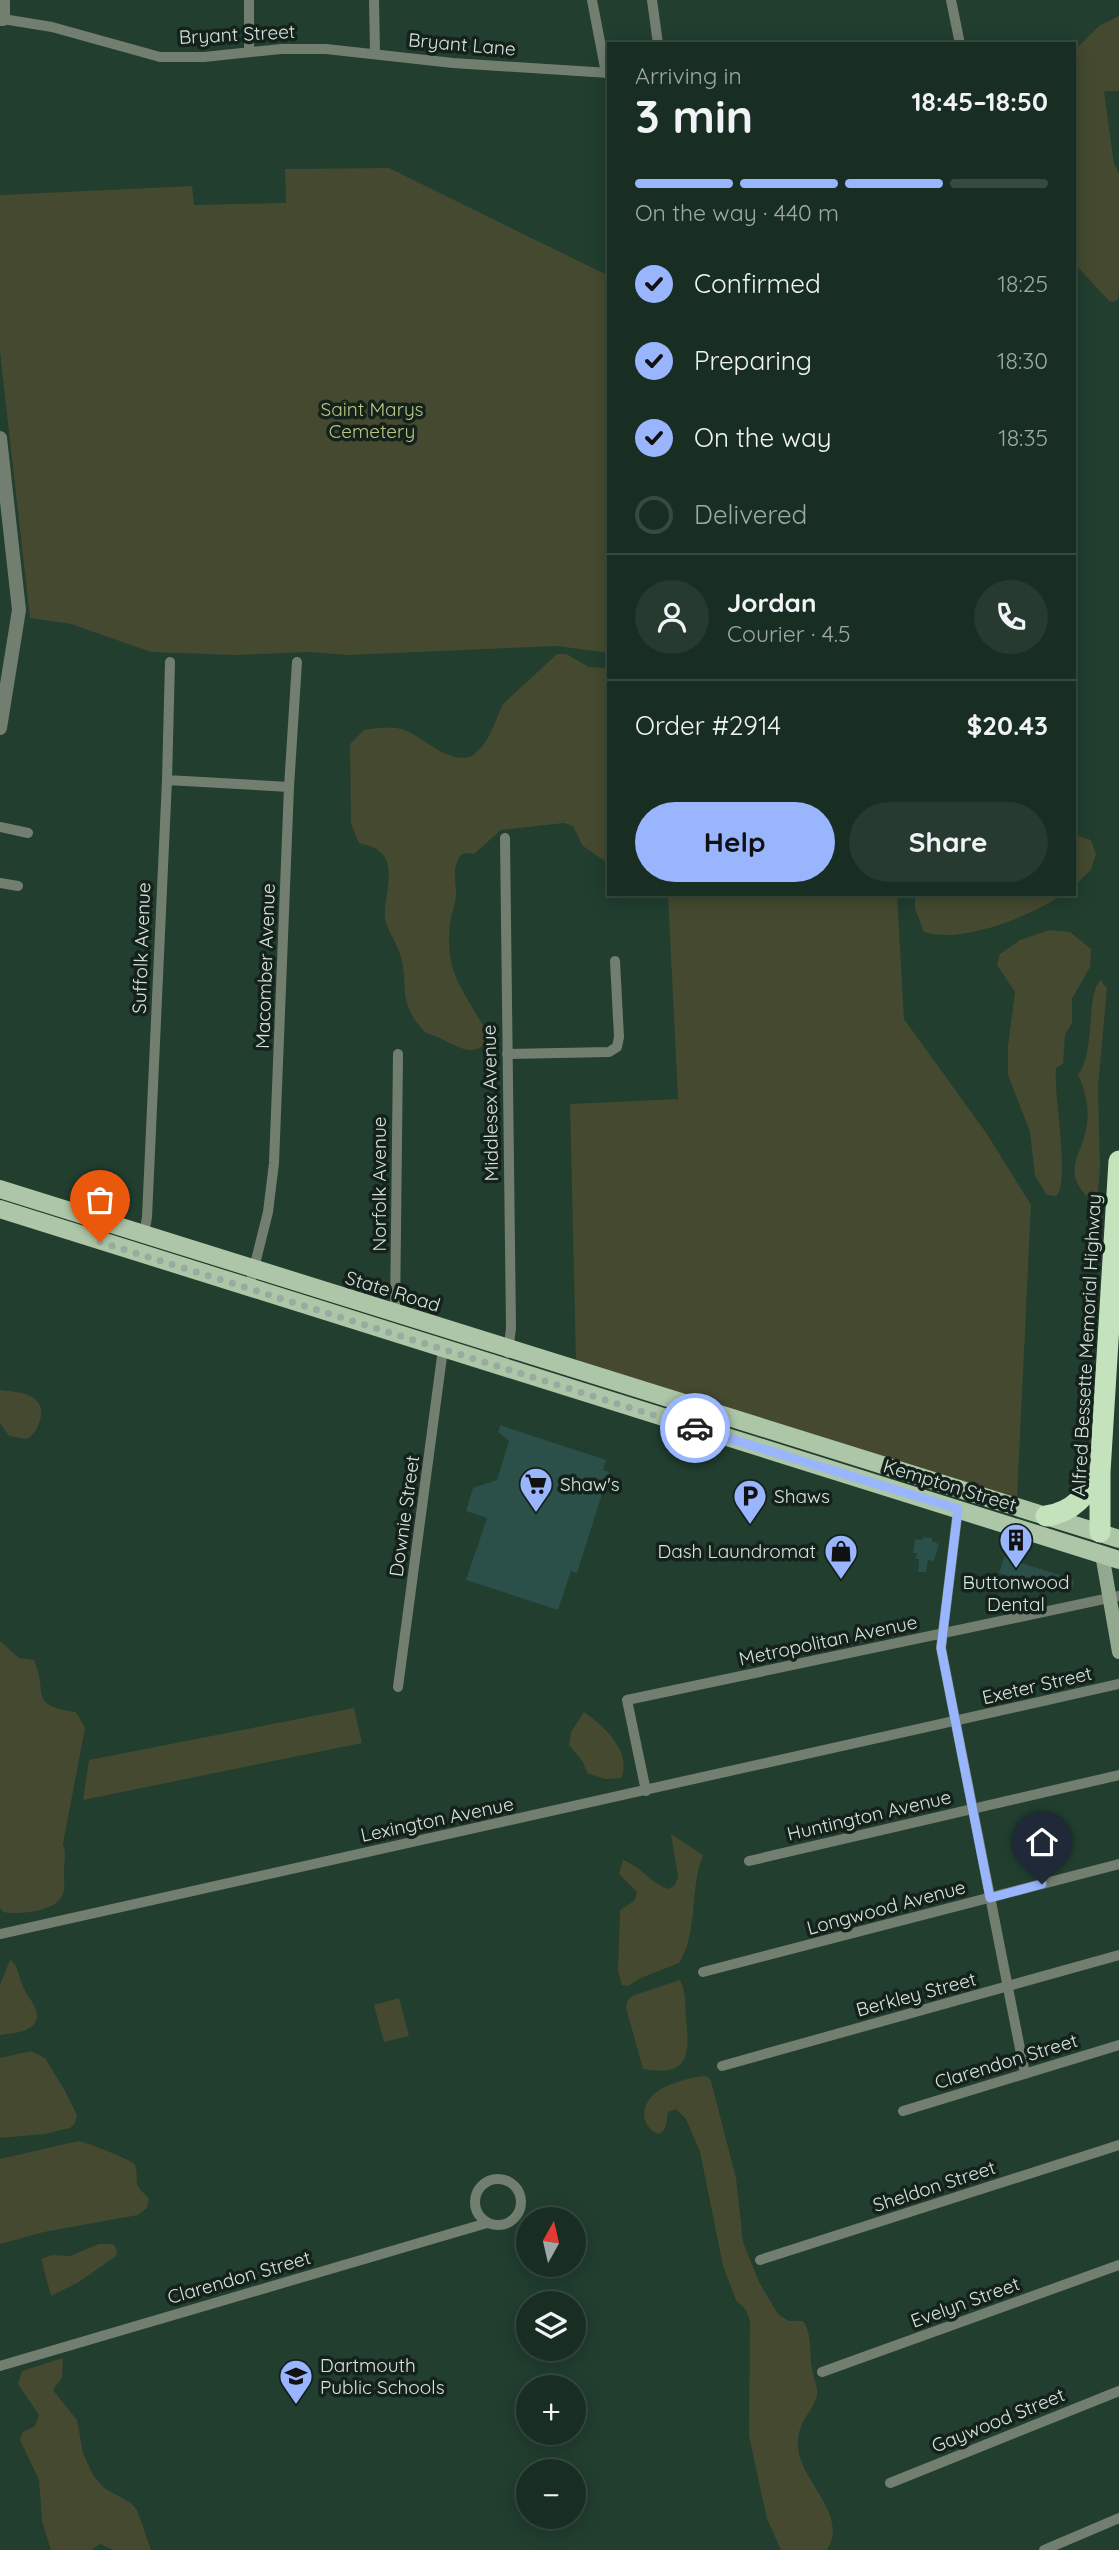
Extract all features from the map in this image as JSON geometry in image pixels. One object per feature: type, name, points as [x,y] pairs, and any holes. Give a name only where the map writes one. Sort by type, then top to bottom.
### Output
[{"type":"highway","name":"Alfred Bessette Memorial Highway","points":[[1109,1535],[1100,1472],[1119,1161]]},
{"type":"highway","points":[[1046,1516],[1062,1512],[1080,1502],[1100,1472]]},
{"type":"main road","name":"State Road","points":[[0,1189],[774,1432]]},
{"type":"main road","name":"State Road","points":[[0,1209],[768,1451]]},
{"type":"main road","points":[[768,1451],[774,1432]]},
{"type":"main road","name":"Kempton Street","points":[[774,1432],[1109,1535]]},
{"type":"main road","name":"Kempton Street","points":[[768,1451],[1110,1557]]},
{"type":"main road","points":[[1109,1535],[1119,1651]]},
{"type":"street","points":[[1,19],[4,0]]},
{"type":"street","points":[[249,0],[249,52]]},
{"type":"street","points":[[373,0],[375,52]]},
{"type":"street","points":[[593,0],[607,68]]},
{"type":"street","points":[[652,0],[658,42]]},
{"type":"street","points":[[951,0],[960,42]]},
{"type":"street","name":"Bryant Street","points":[[1,19],[52,27],[150,55],[204,57],[313,49]]},
{"type":"street","name":"Bryant Lane","points":[[313,49],[375,52],[453,63],[607,73]]},
{"type":"street","points":[[0,438],[19,610],[0,728]]},
{"type":"street","name":"Suffolk Avenue","points":[[144,1235],[167,780],[170,662]]},
{"type":"street","name":"Macomber Avenue","points":[[249,1288],[268,1212],[274,1163],[289,787],[298,662]]},
{"type":"street","points":[[167,780],[289,787]]},
{"type":"street","points":[[0,827],[28,833]]},
{"type":"street","name":"Middlesex Avenue","points":[[504,1368],[510,1328],[505,838]]},
{"type":"street","points":[[0,883],[18,886]]},
{"type":"street","points":[[507,1054],[609,1052],[617,1047],[620,1037],[615,961]]},
{"type":"street","name":"Norfolk Avenue","points":[[395,1314],[398,1054]]},
{"type":"street","name":"Downie Street","points":[[398,1687],[443,1349]]},
{"type":"street","points":[[958,1509],[941,1648],[1025,2074]]},
{"type":"street","name":"Metropolitan Avenue","points":[[646,1791],[626,1700],[1113,1597]]},
{"type":"street","name":"Exeter Street","points":[[881,1739],[1119,1684]]},
{"type":"street","name":"Lexington Avenue","points":[[0,1934],[881,1739]]},
{"type":"street","name":"Huntington Avenue","points":[[749,1861],[1119,1775]]},
{"type":"street","name":"Longwood Avenue","points":[[703,1972],[1119,1864]]},
{"type":"street","name":"Berkley Street","points":[[722,2066],[1119,1955]]},
{"type":"street","name":"Clarendon Street","points":[[903,2111],[1119,2045]]},
{"type":"street","name":"Sheldon Street","points":[[760,2260],[1119,2145]]},
{"type":"street","name":"Clarendon Street","points":[[0,2366],[488,2223],[503,2225],[517,2217],[522,2202],[520,2194],[511,2182],[503,2179],[489,2180],[477,2190],[475,2205],[481,2218],[488,2223]]},
{"type":"street","name":"Evelyn Street","points":[[822,2372],[1119,2265]]},
{"type":"street","name":"Gaywood Street","points":[[890,2483],[1119,2391]]},
{"type":"street","points":[[1044,2550],[1119,2518]]},
{"type":"green space","points":[[1119,16],[1119,91],[1104,91],[1114,164],[1119,173],[1119,288],[1118,299],[1114,302],[1109,301],[1076,265],[1076,49],[1099,26]]},
{"type":"green space","name":"Saint Marys Cemetery","points":[[389,168],[607,275],[607,653],[557,646],[349,655],[309,652],[235,655],[151,652],[71,624],[30,618],[0,352],[0,195],[192,186],[194,205],[286,203],[285,169]]},
{"type":"green space","points":[[557,654],[566,654],[589,667],[607,668],[607,863],[583,846],[573,826],[564,823],[501,830],[474,854],[465,853],[460,856],[455,870],[456,897],[450,925],[450,958],[459,983],[488,1035],[483,1045],[469,1050],[426,1033],[410,1012],[400,954],[385,918],[388,865],[385,857],[377,850],[359,843],[351,824],[350,744],[364,730],[393,728],[409,732],[446,754],[470,757],[487,740],[503,704]]},
{"type":"green space","points":[[1076,835],[1091,840],[1096,854],[1091,870],[1076,884]]},
{"type":"green space","points":[[668,896],[897,896],[904,1019],[987,1134],[1031,1205],[1017,1499],[576,1363],[570,1104],[678,1099]]},
{"type":"green space","points":[[915,896],[1060,896],[1016,919],[957,934],[924,932],[915,909]]},
{"type":"green space","points":[[1049,930],[1070,932],[1091,949],[1090,967],[1072,999],[1072,1023],[1065,1035],[1063,1064],[1056,1068],[1062,1174],[1056,1196],[1047,1195],[1035,1176],[1030,1132],[1008,1075],[1008,1046],[1015,992],[997,965],[1000,954],[1020,940]]},
{"type":"green space","points":[[1101,980],[1107,989],[1098,1087],[1100,1167],[1097,1208],[1081,1189],[1075,1172],[1088,1117],[1085,1092],[1078,1075],[1087,1051],[1093,997]]},
{"type":"green space","points":[[0,1390],[28,1395],[34,1398],[41,1408],[39,1423],[27,1439],[9,1436],[0,1423]]},
{"type":"green space","points":[[0,1641],[19,1658],[34,1660],[45,1701],[51,1706],[76,1712],[85,1728],[63,1844],[64,1892],[50,1907],[25,1913],[3,1912],[0,1908]]},
{"type":"green space","points":[[354,1708],[362,1743],[83,1800],[89,1760]]},
{"type":"green space","points":[[584,1712],[607,1732],[620,1749],[624,1768],[621,1778],[605,1779],[587,1773],[583,1762],[569,1745],[571,1732]]},
{"type":"green space","points":[[671,1834],[703,1855],[685,1951],[679,1963],[628,1986],[622,1985],[618,1971],[620,1910],[634,1901],[637,1892],[619,1874],[623,1860],[668,1889],[675,1885],[678,1877]]},
{"type":"green space","points":[[10,1960],[17,1968],[37,2017],[35,2023],[26,2030],[0,2035],[0,1985]]},
{"type":"green space","points":[[680,1980],[684,1993],[687,2031],[683,2061],[670,2070],[643,2069],[626,2008],[627,2001],[632,1996]]},
{"type":"green space","points":[[399,1998],[409,2036],[384,2042],[374,2005]]},
{"type":"green space","points":[[31,2051],[45,2058],[64,2089],[77,2115],[75,2123],[70,2128],[45,2134],[0,2138],[0,2058]]},
{"type":"green space","points":[[702,2076],[711,2081],[736,2178],[743,2242],[759,2282],[778,2314],[789,2321],[803,2321],[808,2332],[817,2395],[800,2429],[798,2445],[800,2458],[828,2510],[832,2523],[832,2537],[827,2550],[781,2550],[767,2519],[749,2436],[750,2321],[746,2310],[736,2300],[723,2266],[700,2152],[686,2119],[676,2109],[668,2112],[665,2128],[661,2133],[652,2130],[645,2121],[647,2104],[655,2093],[677,2082]]},
{"type":"green space","points":[[78,2141],[108,2151],[134,2164],[138,2186],[149,2199],[147,2208],[138,2215],[44,2232],[0,2244],[0,2159]]},
{"type":"green space","points":[[99,2244],[113,2244],[117,2250],[116,2256],[79,2282],[51,2296],[41,2259],[52,2255],[70,2256]]},
{"type":"green space","points":[[63,2358],[62,2378],[53,2390],[77,2420],[83,2453],[93,2475],[104,2488],[131,2503],[137,2510],[151,2550],[113,2550],[100,2544],[91,2550],[51,2550],[42,2521],[39,2480],[20,2440],[23,2432],[35,2426],[39,2415],[18,2384],[22,2371]]},
{"type":"building","name":"Shaw's","points":[[500,1425],[606,1460],[603,1470],[609,1472],[577,1573],[571,1571],[558,1610],[466,1580],[487,1518],[466,1511],[473,1488],[497,1480],[509,1441],[498,1432]]},
{"type":"building","points":[[923,1537],[932,1538],[932,1541],[939,1544],[934,1561],[928,1560],[926,1572],[918,1572],[919,1559],[916,1559],[917,1553],[913,1553],[915,1539],[923,1540]]},
{"type":"building","points":[[1004,1557],[1074,1580],[1072,1589],[1066,1587],[1066,1591],[1052,1587],[1051,1590],[999,1573]]},
{"type":"way so far","points":[[100,1242],[695,1428]]},
{"type":"place","name":"Shaw's","points":[[536,1514]]},
{"type":"place","name":"Shaws","points":[[750,1526]]},
{"type":"place","name":"Buttonwood Dental","points":[[1016,1570]]},
{"type":"place","name":"Dash Laundromat","points":[[841,1581]]},
{"type":"place","name":"Dartmouth Public Schools","points":[[296,2406]]},
{"type":"route","points":[[695,1428],[958,1509],[941,1648],[990,1898],[1042,1884]]}]
